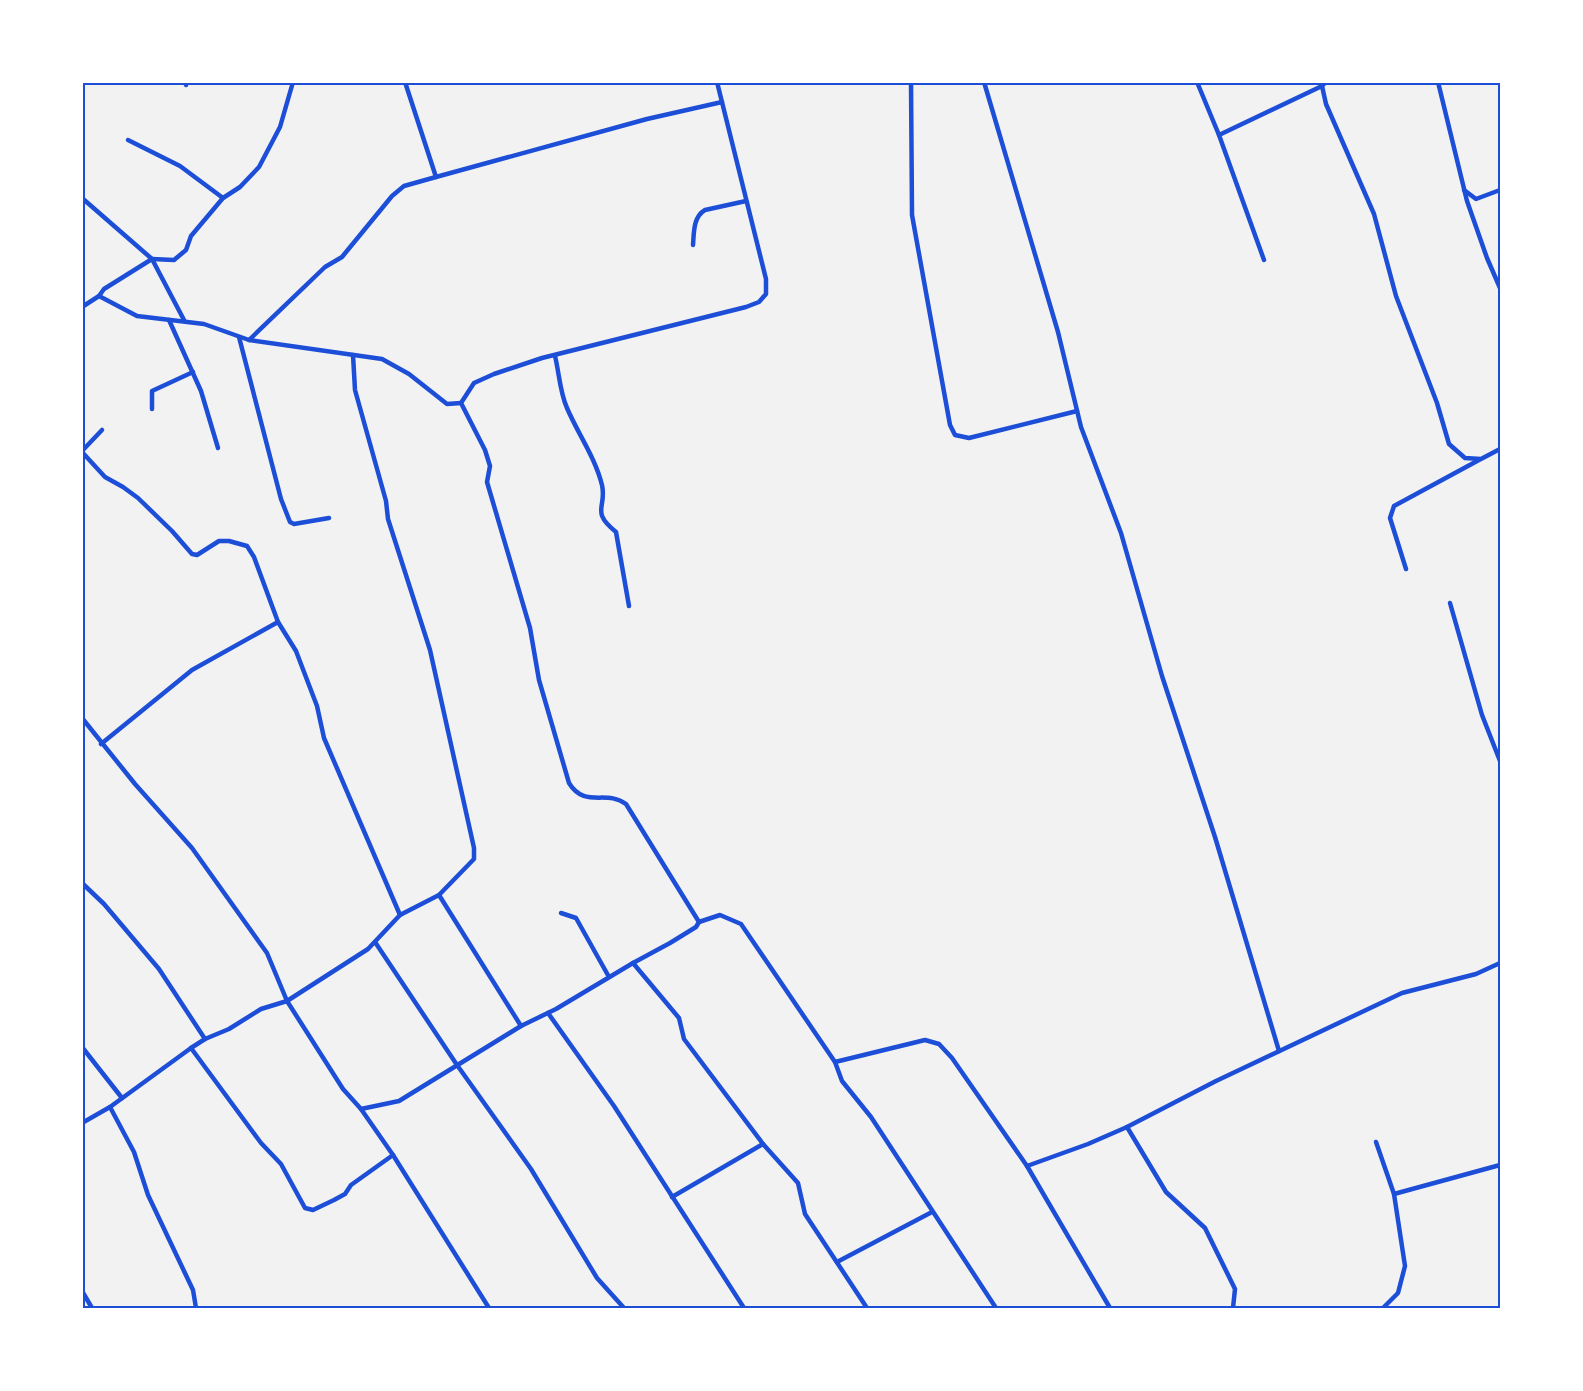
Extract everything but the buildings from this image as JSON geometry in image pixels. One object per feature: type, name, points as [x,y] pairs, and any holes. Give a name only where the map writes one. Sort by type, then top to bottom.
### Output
[{"type":"street","points":[[82,307],[99,296],[104,289],[152,259],[174,260],[186,250],[191,236],[223,198],[240,187],[266,156],[280,127],[293,82]]},
{"type":"street","points":[[405,82],[436,177]]},
{"type":"street","points":[[461,403],[474,383],[494,374],[542,358],[760,302],[766,294],[766,279],[717,82]]},
{"type":"street","points":[[911,82],[912,215],[950,425],[955,435],[969,438],[1078,411]]},
{"type":"street","points":[[984,82],[1058,332],[1078,411],[1121,533],[1162,676],[1215,837],[1280,1051]]},
{"type":"street","points":[[1197,82],[1219,135],[1264,260]]},
{"type":"street","points":[[1219,135],[1322,86],[1326,82]]},
{"type":"street","points":[[1438,82],[1464,190],[1487,258],[1500,288]]},
{"type":"street","points":[[1322,86],[1326,104],[1374,214],[1396,296],[1437,403],[1449,444],[1465,458],[1481,460]]},
{"type":"street","points":[[249,340],[325,267],[342,257],[392,196],[404,186],[647,119],[722,102]]},
{"type":"street","points":[[128,140],[180,166],[223,198]]},
{"type":"street","points":[[1464,190],[1476,199],[1500,190]]},
{"type":"street","points":[[82,198],[152,259],[184,320]]},
{"type":"street","points":[[693,245],[699,214],[746,201]]},
{"type":"street","points":[[99,296],[137,316],[184,320],[204,324],[249,340],[382,359],[409,374],[446,404],[461,403]]},
{"type":"street","points":[[169,320],[201,391],[218,448]]},
{"type":"street","points":[[239,337],[281,499],[290,522],[294,524],[328,518]]},
{"type":"street","points":[[82,1123],[110,1107],[205,1039],[230,1029],[261,1009],[287,1001],[368,949],[400,915],[439,895],[474,858],[474,848],[430,650],[388,519],[386,501],[355,390],[353,354]]},
{"type":"street","points":[[555,356],[566,407],[594,462],[602,487],[599,511],[607,525],[616,532],[629,606]]},
{"type":"street","points":[[152,409],[152,390],[193,372]]},
{"type":"street","points":[[461,403],[485,450],[490,466],[487,482],[530,628],[539,680],[570,783],[575,792],[585,798],[618,798],[626,804],[699,922]]},
{"type":"street","points":[[102,430],[82,451],[105,478],[138,498],[172,531],[192,554],[197,555],[219,541],[237,542],[247,546],[254,557],[278,622],[296,651],[317,706],[324,738],[400,915]]},
{"type":"street","points":[[1406,569],[1390,518],[1394,506],[1500,449]]},
{"type":"street","points":[[82,588],[82,613]]},
{"type":"street","points":[[1450,603],[1482,715],[1500,758]]},
{"type":"street","points":[[101,744],[192,670],[278,622]]},
{"type":"street","points":[[82,718],[101,744],[192,848],[267,953],[287,1001],[343,1089],[361,1109],[394,1155],[489,1308]]},
{"type":"street","points":[[82,883],[104,904],[158,969],[205,1039]]},
{"type":"street","points":[[439,895],[521,1026]]},
{"type":"street","points":[[561,913],[576,918],[609,977]]},
{"type":"street","points":[[361,1109],[398,1101],[521,1026],[548,1013],[632,963],[670,943],[696,927],[699,922],[720,915],[742,924],[835,1062],[842,1081],[871,1116],[996,1308]]},
{"type":"street","points":[[375,942],[457,1065],[531,1169],[597,1278],[624,1308]]},
{"type":"street","points":[[1027,1166],[1088,1144],[1127,1127],[1402,993],[1476,974],[1500,962]]},
{"type":"street","points":[[632,963],[679,1018],[684,1039],[763,1144],[798,1183],[805,1214],[867,1308]]},
{"type":"street","points":[[548,1013],[614,1106],[744,1308]]},
{"type":"street","points":[[835,1062],[925,1040],[939,1044],[952,1058],[1027,1166],[1110,1308]]},
{"type":"street","points":[[82,1047],[122,1098]]},
{"type":"street","points":[[191,1048],[261,1143],[281,1164],[305,1208],[313,1210],[345,1194],[351,1185],[394,1155]]},
{"type":"street","points":[[110,1107],[134,1152],[148,1195],[193,1290],[196,1308]]},
{"type":"street","points":[[1127,1127],[1166,1192],[1205,1228],[1235,1288],[1233,1308]]},
{"type":"street","points":[[1376,1142],[1394,1194],[1406,1266],[1398,1292],[1383,1308]]},
{"type":"street","points":[[672,1197],[763,1144]]},
{"type":"street","points":[[1394,1194],[1500,1164]]},
{"type":"street","points":[[837,1262],[932,1212]]},
{"type":"street","points":[[82,1291],[92,1308]]}]
